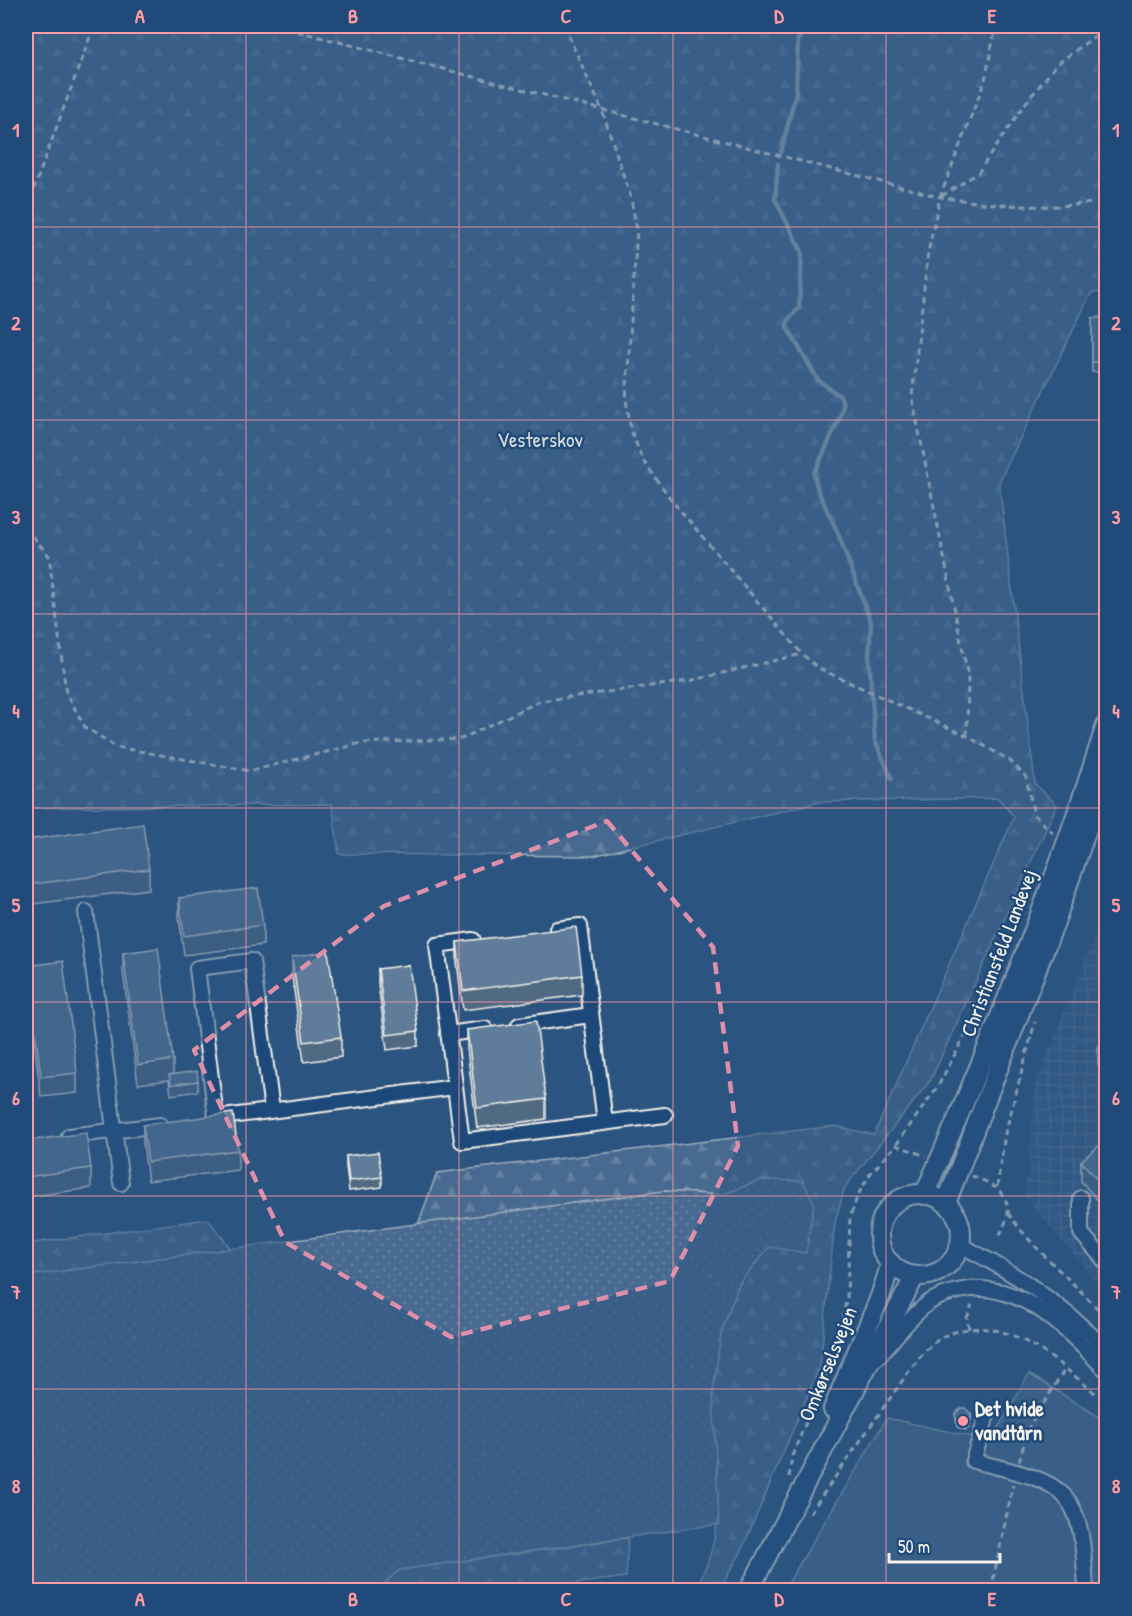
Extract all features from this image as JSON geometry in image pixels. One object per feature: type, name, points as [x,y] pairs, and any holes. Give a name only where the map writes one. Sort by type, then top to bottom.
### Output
[{"type":"main road","name":"Christiansfeld Landevej","points":[[924,1195],[993,1032],[1084,793],[1107,724]]},
{"type":"main road","name":"Christiansfeld Landevej","points":[[946,1203],[1055,922],[1107,774]]},
{"type":"main road","points":[[924,1195],[946,1203],[959,1222],[960,1245],[947,1266],[932,1274],[915,1275],[902,1271],[891,1263],[880,1242],[884,1217],[900,1200],[924,1195]]},
{"type":"main road","name":"Omkørselsvejen","points":[[749,1590],[880,1297],[891,1263]]},
{"type":"main road","name":"Omkørselsvejen","points":[[797,1481],[865,1370],[915,1275]]},
{"type":"street","points":[[86,912],[121,1183]]},
{"type":"street","points":[[544,931],[580,927],[605,1122]]},
{"type":"street","points":[[485,939],[437,945],[462,1141],[665,1115]]},
{"type":"street","points":[[272,1110],[252,961],[197,968],[210,1118],[455,1087]]},
{"type":"street","points":[[448,1034],[591,1016]]},
{"type":"street","points":[[59,1138],[171,1123]]},
{"type":"street","points":[[1081,1198],[1081,1233],[1107,1262]]},
{"type":"street","points":[[960,1245],[1007,1269],[1040,1291],[1107,1350]]},
{"type":"street","points":[[865,1370],[928,1303],[946,1294],[981,1289],[1004,1291],[1028,1301],[1066,1330],[1107,1370]]},
{"type":"street","points":[[987,1415],[973,1461],[1046,1481],[1066,1495],[1078,1517],[1083,1537],[1086,1590]]},
{"type":"path","points":[[26,210],[94,26]]},
{"type":"path","points":[[277,26],[940,197],[995,206],[1057,207],[1091,203]]},
{"type":"path","points":[[564,26],[602,110],[630,195],[637,229],[626,400],[631,430],[642,459],[673,502],[802,654],[818,668],[967,736],[1009,760],[1026,777],[1035,815],[1054,833]]},
{"type":"path","points":[[967,736],[968,677],[912,397],[928,252],[940,197],[985,80],[996,26]]},
{"type":"path","points":[[940,197],[978,173],[1024,105],[1057,64],[1089,38],[1107,28]]},
{"type":"path","points":[[26,528],[49,556],[66,693],[85,727],[116,747],[250,771],[362,743],[461,739],[540,701],[689,681],[802,654]]},
{"type":"path","points":[[797,1481],[792,1456],[832,1360],[848,1298],[850,1217],[870,1174],[896,1145],[938,1086],[986,998]]},
{"type":"path","points":[[1012,1109],[1003,1143],[997,1187],[1008,1213],[1036,1246],[1077,1285],[1107,1318]]},
{"type":"path","points":[[896,1145],[927,1156]]},
{"type":"path","points":[[971,1175],[997,1187]]},
{"type":"path","points":[[998,1239],[1008,1213]]},
{"type":"path","points":[[969,1329],[967,1318],[972,1305]]},
{"type":"path","points":[[821,1494],[927,1349],[948,1334],[969,1329],[1011,1335],[1034,1344],[1107,1402]]},
{"type":"highlighted area","points":[[607,821],[713,947],[738,1146],[670,1281],[451,1337],[285,1242],[194,1050],[384,906]]},
{"type":"shaded area","points":[[1106,907],[1106,1294],[1025,1197],[1035,1085]]},
{"type":"green space","name":"Vesterskov","points":[[26,26],[1106,26],[1106,291],[1091,293],[999,482],[1035,784],[1057,805],[930,1081],[845,1187],[835,1222],[820,1366],[740,1554],[719,1590],[694,1590],[706,1566],[714,1542],[717,1518],[718,1494],[713,1419],[715,1366],[720,1339],[741,1281],[769,1247],[760,1180],[722,1195],[664,1191],[418,1224],[437,1173],[835,1126],[874,1135],[1014,817],[998,798],[819,802],[593,856],[339,854],[332,804],[26,808]]},
{"type":"green space","points":[[760,1180],[803,1181],[814,1203],[806,1253],[769,1247],[739,1284],[721,1333],[713,1393],[719,1524],[399,1570],[377,1590],[26,1590],[26,1276],[664,1191],[722,1195]]},
{"type":"green space","points":[[208,1219],[231,1249],[26,1276],[26,1244]]},
{"type":"green space","points":[[1029,1374],[1106,1421],[1106,1590],[784,1590],[887,1418],[991,1441]]},
{"type":"green space","points":[[628,1538],[626,1577],[524,1590],[377,1590],[399,1570]]},
{"type":"building","points":[[1107,317],[1107,362],[1092,362],[1092,318]]},
{"type":"building","points":[[143,824],[149,869],[26,885],[26,840]]},
{"type":"building","points":[[258,888],[263,925],[184,936],[179,898]]},
{"type":"building","points":[[576,927],[582,975],[463,991],[457,942]]},
{"type":"building","points":[[158,948],[173,1060],[138,1065],[123,953]]},
{"type":"building","points":[[328,951],[341,1037],[304,1042],[292,957]]},
{"type":"building","points":[[1107,959],[1107,979],[1100,977]]},
{"type":"building","points":[[63,961],[77,1073],[41,1077],[27,966]]},
{"type":"building","points":[[409,965],[418,1031],[387,1035],[378,969]]},
{"type":"building","points":[[536,1021],[546,1099],[477,1108],[467,1030]]},
{"type":"building","points":[[1103,1030],[1107,1030],[1107,1069],[1104,1069],[1103,1052],[1098,1047],[1103,1042]]},
{"type":"building","points":[[197,1071],[198,1081],[171,1085],[169,1075]]},
{"type":"building","points":[[233,1113],[238,1150],[148,1162],[143,1125]]},
{"type":"building","points":[[86,1133],[91,1168],[26,1177],[26,1141]]},
{"type":"building","points":[[1102,1143],[1107,1147],[1107,1191],[1081,1161]]},
{"type":"building","points":[[378,1152],[382,1177],[349,1181],[346,1156]]},
{"type":"building","points":[[961,1408],[965,1408],[971,1414],[969,1423],[965,1425],[957,1422],[955,1414]]},
{"type":"waterway","points":[[781,152],[796,92],[798,40],[801,34],[814,26]]},
{"type":"waterway","points":[[778,164],[775,199],[802,252],[799,308],[788,320],[787,327],[818,380],[841,397],[843,406],[814,474],[818,491],[837,531],[871,622],[869,656],[875,741],[892,779]]},
{"type":"place","name":"Det hvide vandtårn","points":[[963,1421]]}]
